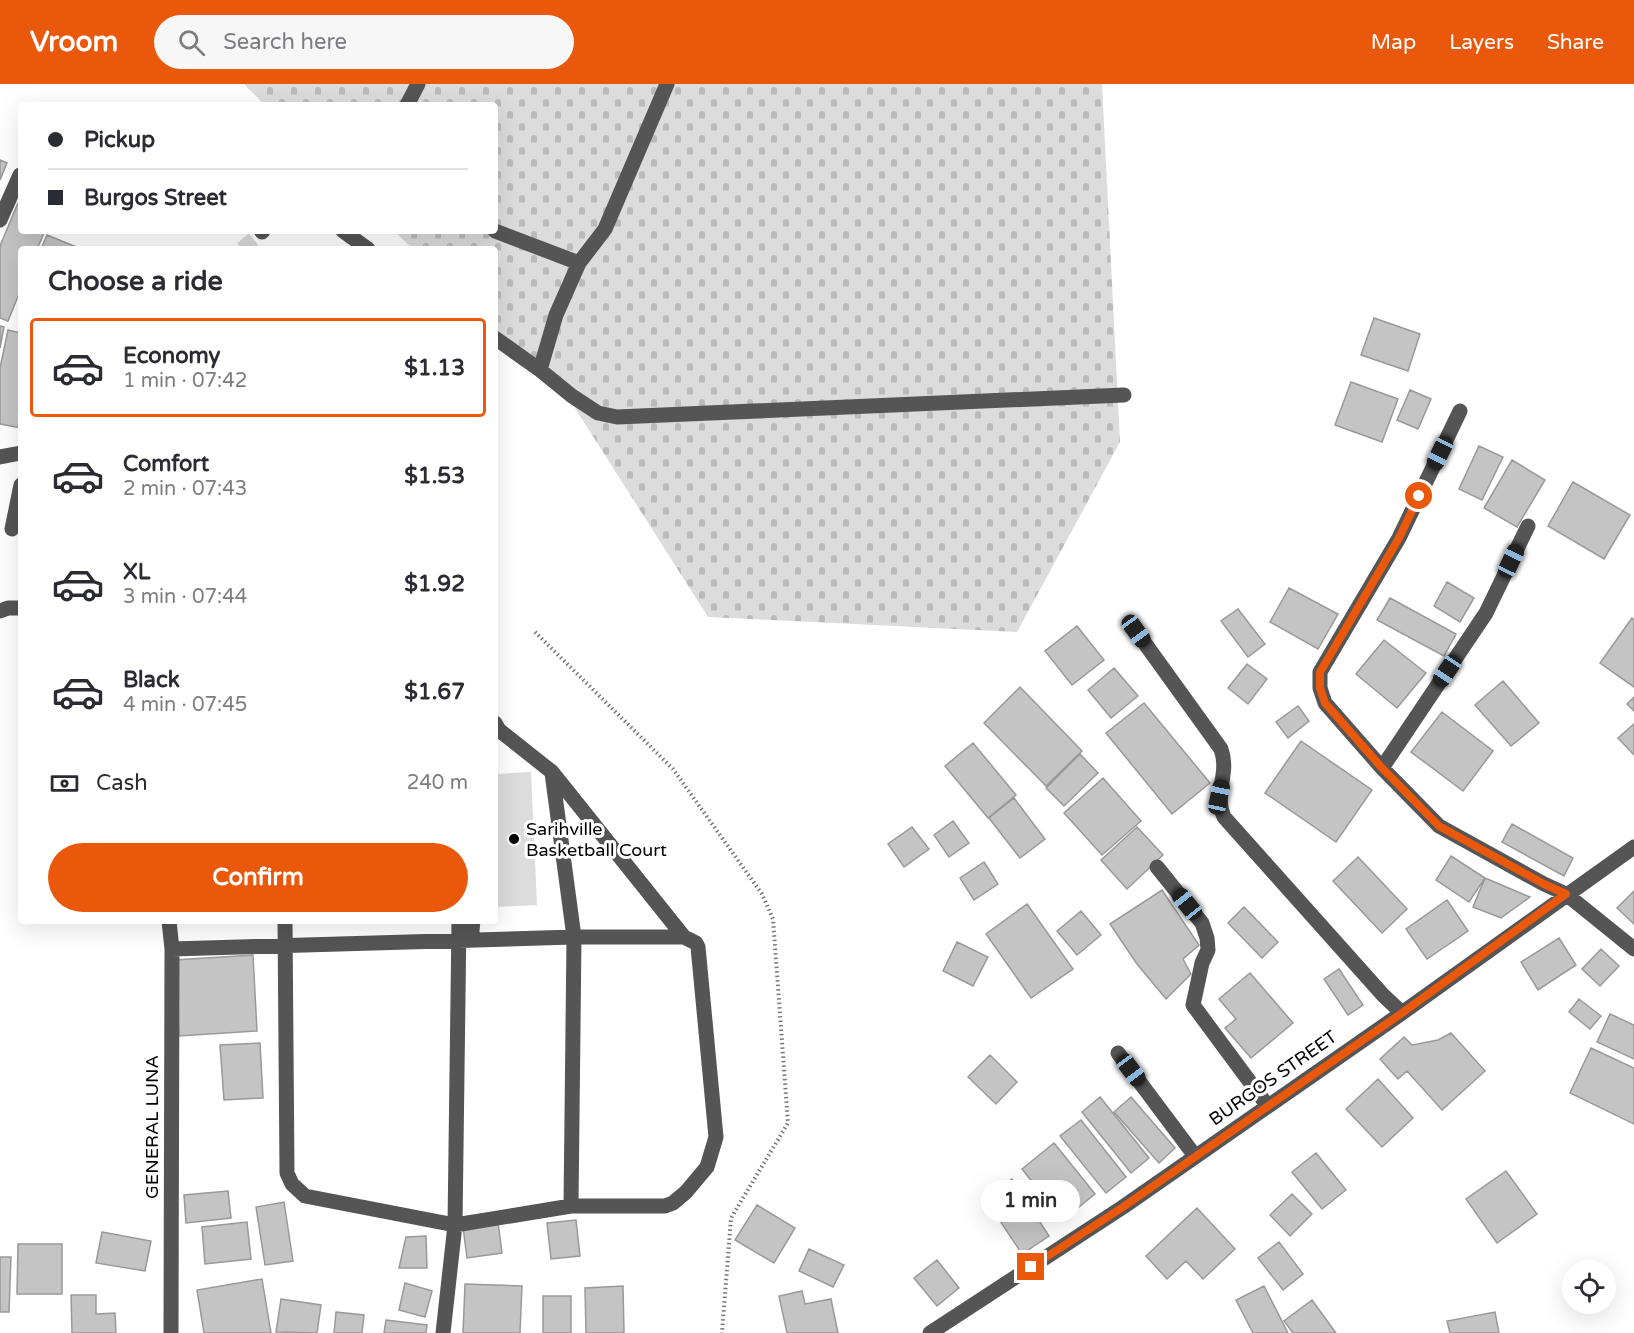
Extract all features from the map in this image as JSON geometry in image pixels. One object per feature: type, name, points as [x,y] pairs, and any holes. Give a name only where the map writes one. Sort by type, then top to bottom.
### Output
[{"type":"street","points":[[409,102],[418,84]]},
{"type":"street","points":[[540,370],[556,315],[579,263],[605,229],[667,84]]},
{"type":"street","points":[[0,220],[18,180]]},
{"type":"street","points":[[498,232],[579,263]]},
{"type":"street","points":[[347,234],[364,246]]},
{"type":"street","points":[[498,340],[598,413],[617,417],[1124,395]]},
{"type":"street","points":[[1460,411],[1399,538],[1320,672],[1320,688],[1325,703],[1382,768],[1439,826],[1566,894],[1634,949]]},
{"type":"street","points":[[0,457],[18,454]]},
{"type":"street","points":[[11,530],[18,498]]},
{"type":"street","points":[[1382,768],[1486,613],[1528,526]]},
{"type":"street","points":[[0,611],[18,608]]},
{"type":"street","points":[[1136,631],[1221,749],[1224,770],[1219,797],[1224,817],[1402,1013]]},
{"type":"street","points":[[285,924],[287,1173],[292,1184],[305,1196],[455,1225],[571,1206],[665,1206],[673,1203],[686,1192],[707,1167],[716,1137],[696,943],[684,937],[552,772],[498,729]]},
{"type":"street","points":[[552,772],[574,937],[571,1206]]},
{"type":"street","name":"BURGOS STREET","points":[[937,1331],[1123,1207],[1402,1013],[1634,847]]},
{"type":"street","points":[[1157,867],[1202,923],[1207,938],[1208,950],[1202,963],[1193,1005],[1267,1105]]},
{"type":"street","name":"GENERAL LUNA","points":[[169,924],[172,949],[171,1333]]},
{"type":"street","points":[[443,1333],[455,1225],[465,940],[460,924]]},
{"type":"street","points":[[465,940],[472,924]]},
{"type":"street","points":[[172,949],[574,937],[684,937]]},
{"type":"street","points":[[1118,1053],[1195,1156]]},
{"type":"green space","points":[[244,84],[1102,84],[1120,442],[1017,632],[708,617],[573,405],[498,332],[498,246],[410,246],[397,234],[498,234],[498,102],[262,102]]},
{"type":"green space","name":"Sarihville Basketball Court","points":[[531,772],[537,905],[498,907],[498,774]]},
{"type":"building","points":[[0,160],[7,163],[0,180]]},
{"type":"building","points":[[18,203],[18,234],[44,234],[38,246],[18,246],[18,296],[8,321],[0,318],[0,246]]},
{"type":"building","points":[[47,235],[74,246],[42,246]]},
{"type":"building","points":[[1374,318],[1420,334],[1408,371],[1361,355]]},
{"type":"building","points":[[0,326],[4,327],[0,348]]},
{"type":"building","points":[[8,330],[18,332],[18,427],[0,424],[0,368]]},
{"type":"building","points":[[1351,382],[1398,399],[1382,442],[1335,425]]},
{"type":"building","points":[[1410,390],[1431,399],[1418,429],[1397,420]]},
{"type":"building","points":[[1479,446],[1503,457],[1482,500],[1459,489]]},
{"type":"building","points":[[1512,460],[1545,480],[1517,527],[1484,508]]},
{"type":"building","points":[[1573,482],[1630,515],[1604,559],[1548,526]]},
{"type":"building","points":[[1447,582],[1474,598],[1460,622],[1434,606]]},
{"type":"building","points":[[1289,588],[1338,614],[1318,649],[1270,622]]},
{"type":"building","points":[[1390,598],[1456,634],[1444,656],[1377,620]]},
{"type":"building","points":[[1238,609],[1265,644],[1248,657],[1221,621]]},
{"type":"building","points":[[1632,618],[1634,620],[1634,687],[1600,663]]},
{"type":"building","points":[[1077,626],[1104,660],[1072,685],[1045,651]]},
{"type":"building","points":[[1384,640],[1426,673],[1397,708],[1356,674]]},
{"type":"building","points":[[1247,664],[1267,679],[1248,704],[1228,688]]},
{"type":"building","points":[[1114,668],[1138,696],[1111,718],[1088,690]]},
{"type":"building","points":[[1503,681],[1539,723],[1511,746],[1475,705]]},
{"type":"building","points":[[1020,687],[1082,751],[1046,786],[984,723]]},
{"type":"building","points":[[1634,697],[1634,711],[1627,704]]},
{"type":"building","points":[[1144,703],[1210,783],[1172,814],[1106,733]]},
{"type":"building","points":[[1298,706],[1309,721],[1288,738],[1276,722]]},
{"type":"building","points":[[1442,712],[1493,751],[1463,791],[1411,752]]},
{"type":"building","points":[[1634,724],[1634,755],[1618,738]]},
{"type":"building","points":[[1301,741],[1372,790],[1336,842],[1265,793]]},
{"type":"building","points":[[973,743],[1016,795],[988,818],[945,766]]},
{"type":"building","points":[[1080,754],[1098,773],[1064,806],[1046,788]]},
{"type":"building","points":[[1103,778],[1141,821],[1102,855],[1064,813]]},
{"type":"building","points":[[1014,798],[1045,839],[1020,858],[989,818]]},
{"type":"building","points":[[953,821],[969,843],[949,857],[934,835]]},
{"type":"building","points":[[1512,824],[1573,858],[1564,876],[1502,842]]},
{"type":"building","points":[[912,827],[929,849],[904,867],[888,844]]},
{"type":"building","points":[[1137,827],[1163,855],[1127,889],[1101,860]]},
{"type":"building","points":[[1451,856],[1485,878],[1469,902],[1436,880]]},
{"type":"building","points":[[1358,857],[1407,909],[1382,933],[1333,881]]},
{"type":"building","points":[[984,862],[998,884],[974,900],[960,878]]},
{"type":"building","points":[[1485,878],[1530,897],[1501,918],[1473,907]]},
{"type":"building","points":[[1162,890],[1199,945],[1183,959],[1191,974],[1166,999],[1137,964],[1110,924]]},
{"type":"building","points":[[1634,891],[1634,924],[1617,908]]},
{"type":"building","points":[[1447,900],[1468,931],[1427,959],[1406,929]]},
{"type":"building","points":[[1027,904],[1073,969],[1031,998],[986,934]]},
{"type":"building","points":[[1244,907],[1278,942],[1262,958],[1228,923]]},
{"type":"building","points":[[1081,911],[1101,935],[1077,955],[1057,931]]},
{"type":"building","points":[[1559,938],[1576,965],[1538,990],[1521,962]]},
{"type":"building","points":[[957,942],[988,957],[973,986],[943,971]]},
{"type":"building","points":[[1601,949],[1619,966],[1600,986],[1582,969]]},
{"type":"building","points":[[253,955],[257,1031],[179,1036],[175,960]]},
{"type":"building","points":[[1339,969],[1363,1005],[1348,1015],[1324,979]]},
{"type":"building","points":[[1250,973],[1293,1023],[1251,1058],[1225,1028],[1236,1019],[1219,999]]},
{"type":"building","points":[[1579,999],[1601,1016],[1590,1029],[1569,1012]]},
{"type":"building","points":[[1610,1014],[1634,1025],[1634,1059],[1597,1042]]},
{"type":"building","points":[[1451,1033],[1485,1071],[1442,1110],[1407,1071],[1398,1079],[1380,1059],[1404,1037],[1412,1045],[1438,1040]]},
{"type":"building","points":[[260,1043],[263,1098],[224,1100],[220,1045]]},
{"type":"building","points":[[1591,1048],[1634,1068],[1634,1124],[1570,1093]]},
{"type":"building","points":[[990,1055],[1017,1082],[996,1104],[968,1077]]},
{"type":"building","points":[[1378,1079],[1413,1118],[1382,1147],[1346,1109]]},
{"type":"building","points":[[1100,1097],[1149,1158],[1131,1173],[1082,1112]]},
{"type":"building","points":[[1131,1097],[1175,1148],[1159,1163],[1114,1112]]},
{"type":"building","points":[[1081,1120],[1126,1177],[1106,1193],[1060,1136]]},
{"type":"building","points":[[1054,1143],[1095,1194],[1063,1220],[1022,1169]]},
{"type":"building","points":[[1316,1153],[1346,1190],[1322,1209],[1292,1172]]},
{"type":"building","points":[[1506,1171],[1537,1214],[1497,1243],[1466,1199]]},
{"type":"building","points":[[1012,1179],[1049,1236],[1022,1254],[984,1197]]},
{"type":"building","points":[[228,1191],[231,1218],[186,1223],[184,1195]]},
{"type":"building","points":[[1292,1194],[1312,1214],[1290,1236],[1270,1215]]},
{"type":"building","points":[[284,1202],[293,1261],[265,1265],[256,1207]]},
{"type":"building","points":[[757,1205],[795,1228],[774,1263],[735,1240]]},
{"type":"building","points":[[1197,1208],[1235,1249],[1203,1279],[1186,1261],[1167,1279],[1146,1256]]},
{"type":"building","points":[[576,1220],[580,1256],[551,1259],[547,1223]]},
{"type":"building","points":[[247,1222],[251,1259],[205,1264],[202,1227]]},
{"type":"building","points":[[498,1222],[502,1253],[467,1258],[463,1227]]},
{"type":"building","points":[[102,1232],[151,1241],[145,1271],[96,1263]]},
{"type":"building","points":[[426,1236],[427,1268],[399,1268],[406,1237]]},
{"type":"building","points":[[1279,1242],[1303,1274],[1283,1290],[1258,1258]]},
{"type":"building","points":[[18,1244],[62,1244],[62,1294],[17,1294]]},
{"type":"building","points":[[809,1249],[844,1265],[833,1287],[799,1271]]},
{"type":"building","points":[[0,1257],[11,1257],[9,1312],[0,1312]]},
{"type":"building","points":[[937,1260],[959,1288],[937,1306],[914,1278]]},
{"type":"building","points":[[262,1279],[271,1333],[204,1333],[197,1290]]},
{"type":"building","points":[[405,1283],[432,1291],[425,1317],[399,1310]]},
{"type":"building","points":[[465,1284],[522,1286],[520,1333],[463,1333]]},
{"type":"building","points":[[623,1286],[624,1333],[586,1333],[585,1288]]},
{"type":"building","points":[[1264,1286],[1288,1333],[1253,1333],[1236,1300]]},
{"type":"building","points":[[802,1291],[805,1304],[831,1299],[838,1333],[787,1333],[779,1296]]},
{"type":"building","points":[[71,1295],[96,1295],[96,1314],[115,1313],[116,1333],[72,1333]]},
{"type":"building","points":[[543,1296],[571,1296],[571,1333],[543,1333]]},
{"type":"building","points":[[281,1299],[321,1305],[317,1333],[276,1332]]},
{"type":"building","points":[[1312,1300],[1336,1333],[1293,1333],[1284,1321]]},
{"type":"building","points":[[336,1312],[364,1315],[362,1333],[334,1333]]},
{"type":"building","points":[[1495,1312],[1499,1333],[1450,1333],[1447,1321]]},
{"type":"building","points":[[386,1320],[427,1325],[426,1333],[384,1333]]},
{"type":"tunnel","points":[[246,246],[260,234]]},
{"type":"place","name":"Sarihville Basketball Court","points":[[514,839]]},
{"type":"route","points":[[1031,1267],[1123,1207],[1402,1013],[1566,894],[1439,826],[1382,768],[1325,703],[1320,688],[1320,672],[1399,538],[1419,496]]}]
